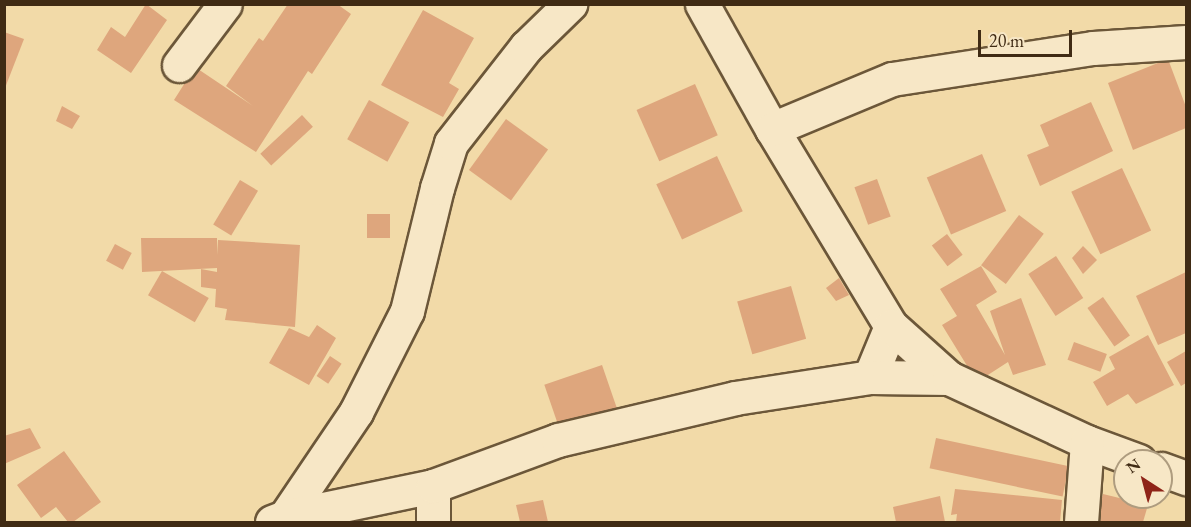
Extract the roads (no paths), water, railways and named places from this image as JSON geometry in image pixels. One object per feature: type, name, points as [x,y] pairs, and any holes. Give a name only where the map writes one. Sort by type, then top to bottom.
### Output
[{"type":"street","points":[[179,65],[225,4]]},
{"type":"street","points":[[279,520],[356,412],[407,311],[437,188],[451,143],[526,47],[570,4]]},
{"type":"street","points":[[702,4],[772,129],[891,326],[949,378],[1087,442],[1113,452]]},
{"type":"street","points":[[772,129],[892,79],[1094,48],[1186,42]]},
{"type":"street","points":[[870,377],[891,326]]},
{"type":"street","points":[[279,520],[433,486],[558,440],[735,398],[870,377],[949,378]]},
{"type":"street","points":[[1081,522],[1087,442]]},
{"type":"street","points":[[433,486],[434,522]]}]
